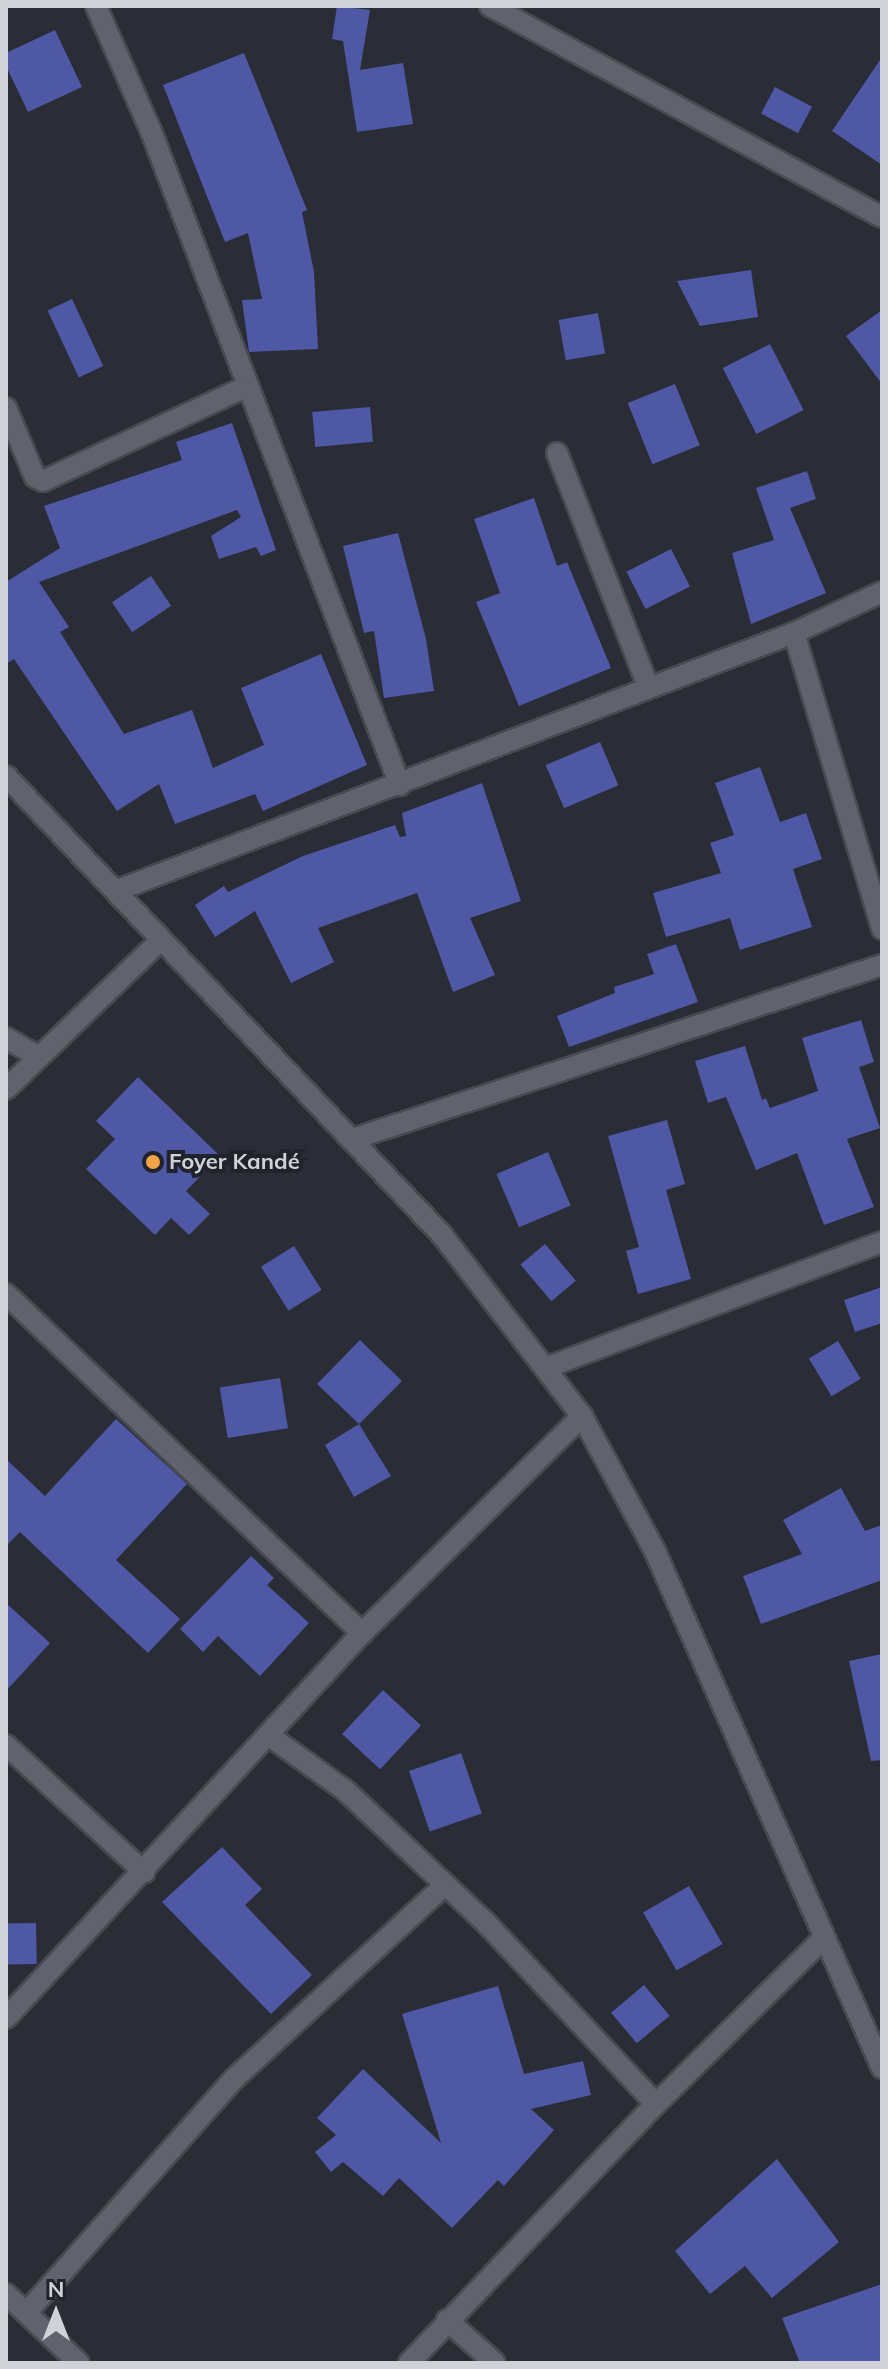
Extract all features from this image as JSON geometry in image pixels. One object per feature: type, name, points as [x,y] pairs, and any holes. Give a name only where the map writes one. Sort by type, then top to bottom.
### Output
[{"type":"street","points":[[96,6],[248,386],[400,785]]},
{"type":"street","points":[[490,6],[882,217]]},
{"type":"street","points":[[6,408],[35,477],[43,481],[248,386]]},
{"type":"street","points":[[557,453],[648,686]]},
{"type":"street","points":[[118,890],[794,633],[882,592]]},
{"type":"street","points":[[794,633],[882,929]]},
{"type":"street","points":[[6,776],[118,890],[160,941],[442,1235],[548,1367],[582,1416],[654,1549],[822,1940],[880,2060]]},
{"type":"street","points":[[6,1089],[160,941]]},
{"type":"street","points":[[353,1139],[882,965]]},
{"type":"street","points":[[6,1038],[37,1056]]},
{"type":"street","points":[[548,1367],[882,1242]]},
{"type":"street","points":[[6,1294],[362,1633]]},
{"type":"street","points":[[6,2018],[271,1737],[362,1633],[582,1416]]},
{"type":"street","points":[[271,1737],[346,1791],[486,1923],[656,2104]]},
{"type":"street","points":[[6,1745],[144,1872]]},
{"type":"street","points":[[27,2312],[235,2078],[444,1886]]},
{"type":"street","points":[[409,2363],[656,2104],[822,1940]]},
{"type":"street","points":[[6,2294],[79,2363]]},
{"type":"street","points":[[447,2320],[495,2363]]},
{"type":"building","points":[[337,6],[370,10],[360,70],[403,63],[413,124],[357,132],[343,41],[332,39]]},
{"type":"building","points":[[55,30],[82,87],[28,112],[6,66],[6,53]]},
{"type":"building","points":[[244,53],[307,210],[302,212],[314,272],[318,349],[249,352],[242,300],[262,299],[248,233],[225,242],[163,85]]},
{"type":"building","points":[[882,57],[882,165],[832,131]]},
{"type":"building","points":[[775,87],[812,107],[798,133],[761,113]]},
{"type":"building","points":[[751,270],[758,317],[700,326],[677,281]]},
{"type":"building","points":[[72,299],[103,366],[79,377],[48,310]]},
{"type":"building","points":[[882,310],[882,384],[846,336]]},
{"type":"building","points":[[598,313],[605,353],[566,360],[559,320]]},
{"type":"building","points":[[770,344],[804,410],[756,434],[723,368]]},
{"type":"building","points":[[675,384],[700,445],[652,464],[628,403]]},
{"type":"building","points":[[370,407],[373,442],[315,447],[312,412]]},
{"type":"building","points":[[232,423],[276,550],[261,556],[256,547],[219,559],[211,536],[241,517],[237,510],[39,582],[69,627],[60,632],[124,734],[192,710],[213,768],[264,745],[241,688],[321,654],[367,765],[263,811],[255,794],[175,824],[159,784],[117,811],[14,659],[6,664],[6,582],[60,548],[44,506],[182,460],[176,442]]},
{"type":"building","points":[[807,471],[816,499],[790,508],[826,593],[751,624],[732,553],[774,540],[756,488]]},
{"type":"building","points":[[534,498],[557,566],[567,562],[611,668],[519,706],[476,602],[500,593],[474,519]]},
{"type":"building","points":[[398,533],[426,639],[434,691],[384,698],[374,631],[364,633],[343,546]]},
{"type":"building","points":[[671,549],[690,586],[646,609],[626,572]]},
{"type":"building","points":[[151,576],[171,606],[132,632],[112,602]]},
{"type":"building","points":[[600,742],[618,785],[564,808],[546,765]]},
{"type":"building","points":[[760,767],[780,822],[806,813],[822,859],[793,869],[812,927],[740,950],[730,918],[666,937],[653,893],[721,873],[710,843],[734,835],[715,783]]},
{"type":"building","points":[[482,783],[521,901],[470,918],[495,975],[453,992],[417,893],[318,928],[334,962],[291,983],[255,911],[215,937],[195,905],[224,886],[228,892],[303,856],[395,825],[400,837],[406,836],[402,813]]},
{"type":"building","points":[[676,944],[698,1002],[569,1047],[557,1016],[615,993],[614,987],[654,974],[647,954]]},
{"type":"building","points":[[861,1020],[874,1062],[859,1067],[880,1128],[847,1139],[874,1207],[824,1225],[797,1153],[756,1170],[726,1097],[708,1103],[695,1061],[745,1046],[762,1100],[766,1098],[770,1108],[818,1091],[802,1038]]},
{"type":"building","name":"Foyer Kandé","points":[[138,1077],[220,1156],[186,1191],[210,1214],[189,1235],[171,1218],[155,1235],[86,1169],[115,1139],[96,1121]]},
{"type":"building","points":[[667,1120],[685,1184],[666,1190],[691,1279],[638,1294],[626,1251],[639,1247],[608,1136]]},
{"type":"building","points":[[548,1152],[571,1205],[519,1227],[496,1174]]},
{"type":"building","points":[[545,1244],[576,1281],[551,1301],[520,1265]]},
{"type":"building","points":[[294,1246],[322,1290],[288,1311],[261,1267]]},
{"type":"building","points":[[882,1287],[882,1323],[855,1332],[844,1300]]},
{"type":"building","points":[[360,1340],[402,1381],[359,1424],[317,1384]]},
{"type":"building","points":[[838,1341],[861,1379],[832,1396],[809,1359]]},
{"type":"building","points":[[280,1378],[288,1428],[228,1438],[220,1388]]},
{"type":"building","points":[[116,1419],[187,1484],[116,1560],[180,1619],[148,1653],[20,1532],[6,1546],[6,1459],[45,1496]]},
{"type":"building","points":[[359,1424],[391,1476],[354,1497],[325,1445]]},
{"type":"building","points":[[841,1488],[865,1531],[882,1525],[882,1580],[761,1624],[743,1576],[802,1554],[783,1520]]},
{"type":"building","points":[[251,1556],[274,1578],[267,1585],[309,1623],[260,1676],[218,1636],[203,1652],[180,1629]]},
{"type":"building","points":[[6,1603],[50,1643],[6,1691]]},
{"type":"building","points":[[882,1654],[882,1760],[871,1761],[849,1661]]},
{"type":"building","points":[[383,1690],[421,1725],[380,1769],[342,1734]]},
{"type":"building","points":[[461,1753],[482,1814],[430,1831],[409,1771]]},
{"type":"building","points":[[222,1847],[262,1889],[245,1905],[312,1975],[271,2014],[162,1902]]},
{"type":"building","points":[[689,1886],[722,1944],[677,1971],[643,1913]]},
{"type":"building","points":[[36,1923],[37,1964],[7,1965],[6,1924]]},
{"type":"building","points":[[644,1985],[670,2016],[637,2043],[611,2013]]},
{"type":"building","points":[[498,1986],[524,2074],[583,2061],[591,2095],[531,2109],[554,2130],[504,2186],[498,2180],[452,2228],[399,2178],[383,2196],[343,2162],[331,2172],[315,2152],[336,2135],[317,2118],[363,2069],[441,2143],[402,2014]]},
{"type":"building","points":[[777,2159],[839,2242],[772,2298],[745,2266],[710,2294],[675,2251]]},
{"type":"building","points":[[882,2284],[882,2363],[800,2363],[782,2318]]},
{"type":"place","name":"Foyer Kandé","points":[[153,1162]]}]
